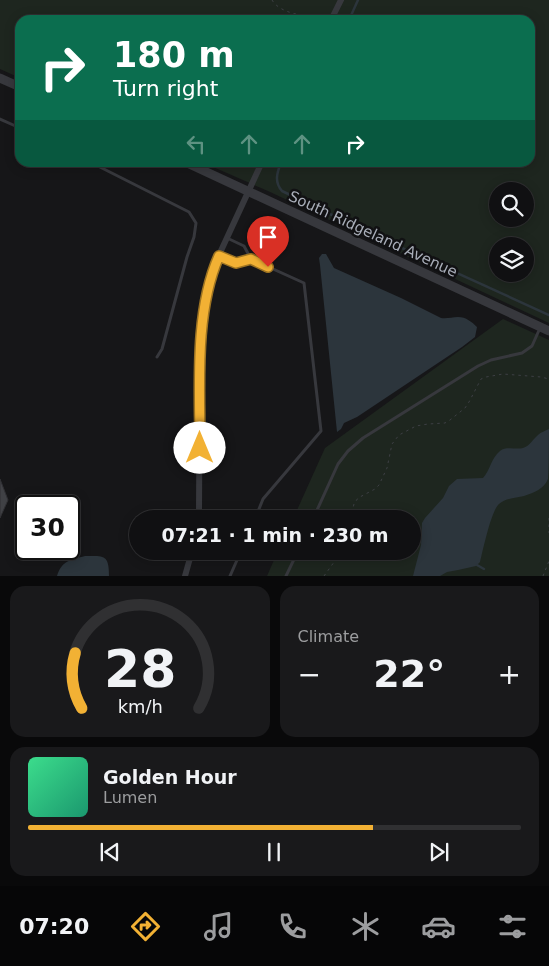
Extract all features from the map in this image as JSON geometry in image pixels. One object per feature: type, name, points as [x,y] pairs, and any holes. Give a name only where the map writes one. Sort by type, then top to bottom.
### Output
[{"type":"street","points":[[334,15],[341,0]]},
{"type":"street","points":[[0,78],[15,85]]},
{"type":"street","name":"South Ridgeland Avenue","points":[[196,167],[545,329]]},
{"type":"street","points":[[199,510],[200,341],[205,304],[213,268],[260,167]]},
{"type":"street","points":[[185,576],[189,560]]},
{"type":"lane","points":[[0,119],[15,126]]},
{"type":"lane","points":[[100,167],[189,212],[196,224],[162,349],[157,357]]},
{"type":"lane","points":[[227,238],[244,246],[251,259],[304,283],[322,431],[263,499],[259,510]]},
{"type":"lane","points":[[219,256],[236,263],[251,259]]},
{"type":"lane","points":[[317,510],[338,464],[348,451],[363,438],[478,366],[491,360],[522,353],[532,346],[545,329]]},
{"type":"lane","points":[[230,576],[237,560]]},
{"type":"lane","points":[[286,576],[294,560]]},
{"type":"path","points":[[272,0],[276,6],[299,15]]},
{"type":"path","points":[[352,510],[356,501],[379,485],[387,468],[392,444],[399,434],[423,424],[445,423],[450,420],[465,408],[481,379],[503,374],[549,379]]},
{"type":"path","points":[[549,518],[549,533]]},
{"type":"path","points":[[324,576],[336,560]]},
{"type":"path","points":[[543,576],[549,561]]},
{"type":"shaded area","points":[[0,0],[549,0],[549,323],[213,167],[535,167],[535,15],[15,15],[15,76],[0,69]]},
{"type":"shaded area","points":[[322,254],[326,254],[334,268],[441,318],[464,318],[477,327],[475,337],[462,347],[357,417],[344,423],[337,432],[319,258]]},
{"type":"shaded area","points":[[503,319],[549,340],[549,576],[267,576],[274,560],[421,560],[421,510],[297,510],[325,448]]},
{"type":"shaded area","points":[[549,429],[548,479],[541,488],[534,492],[507,499],[499,504],[490,522],[480,562],[476,566],[447,572],[440,576],[413,576],[417,560],[421,560],[422,523],[443,498],[449,486],[457,479],[483,478],[500,451],[525,447],[539,434]]},
{"type":"shaded area","points":[[97,556],[104,558],[108,564],[109,576],[57,576],[64,564],[71,560],[80,560],[80,557]]},
{"type":"building","points":[[0,479],[8,500],[0,518]]},
{"type":"waterway","points":[[351,15],[358,0]]},
{"type":"waterway","points":[[279,167],[277,181],[282,191],[549,315]]},
{"type":"waterway","points":[[477,565],[484,569]]},
{"type":"route","points":[[200,448],[200,341],[205,304],[213,268],[219,256],[236,263],[251,259],[268,267]]}]
